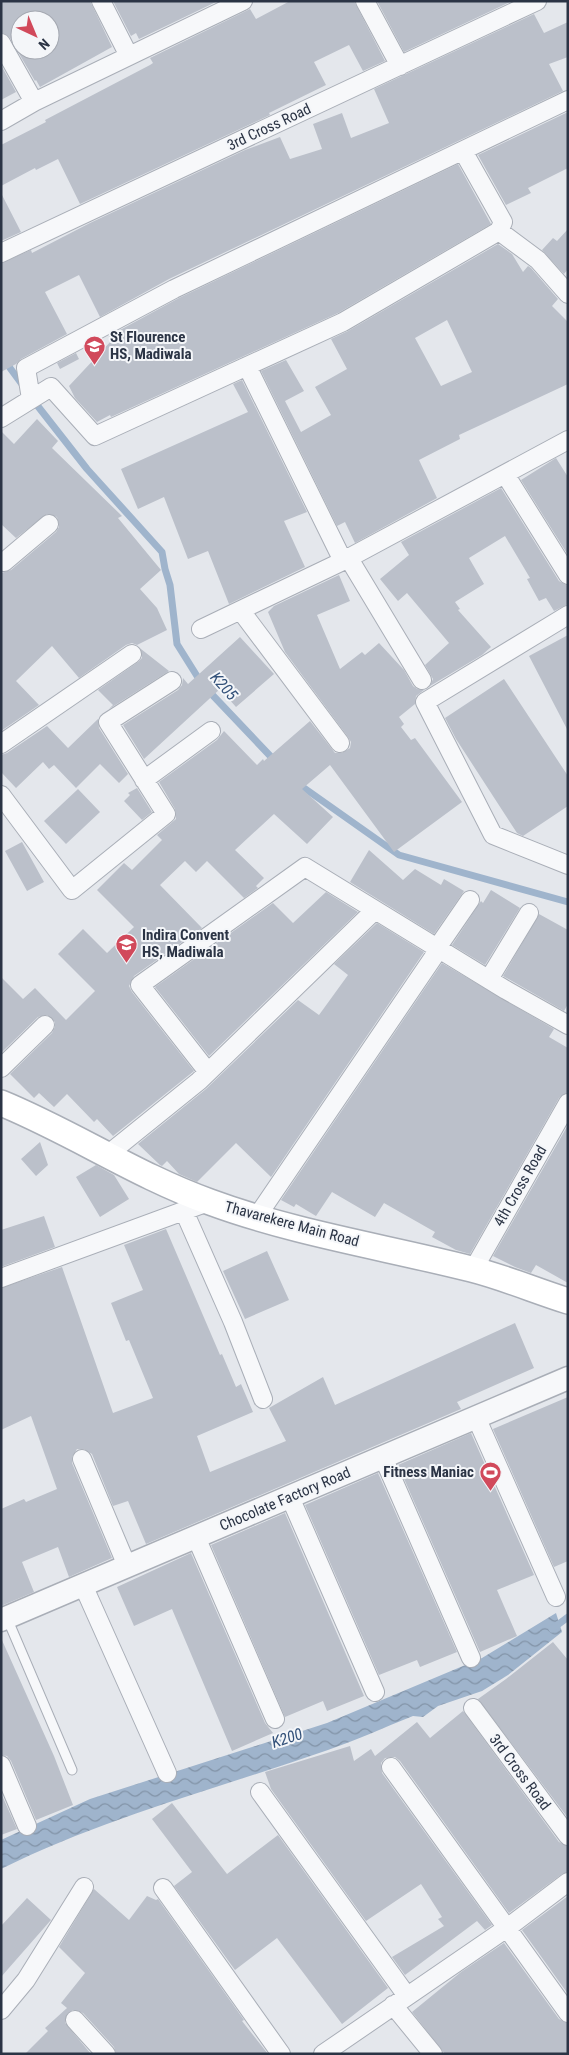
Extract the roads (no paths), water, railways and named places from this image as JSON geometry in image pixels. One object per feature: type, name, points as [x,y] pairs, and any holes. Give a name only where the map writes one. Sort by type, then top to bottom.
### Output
[{"type":"main road","name":"Thavarekere Main Road","points":[[1,1103],[20,1110],[106,1156],[208,1202],[256,1218],[473,1270],[568,1301]]},
{"type":"street","points":[[100,1],[130,56]]},
{"type":"street","points":[[1,121],[34,102],[243,1]]},
{"type":"street","points":[[365,1],[400,66]]},
{"type":"street","name":"3rd Cross Road","points":[[1,253],[537,1]]},
{"type":"street","points":[[1,43],[34,102]]},
{"type":"street","points":[[31,399],[26,368],[174,289],[568,100]]},
{"type":"street","points":[[1,418],[51,387],[95,436],[343,322],[499,231],[503,222],[463,151]]},
{"type":"street","points":[[499,231],[538,260],[568,294]]},
{"type":"street","points":[[247,366],[345,559],[422,680]]},
{"type":"street","points":[[201,629],[345,559],[568,440]]},
{"type":"street","points":[[504,474],[568,575]]},
{"type":"street","points":[[2,562],[49,524]]},
{"type":"street","points":[[241,610],[340,743]]},
{"type":"street","points":[[568,614],[425,702],[493,835],[568,865]]},
{"type":"street","points":[[1,744],[132,654]]},
{"type":"street","points":[[1,795],[72,890],[166,814],[108,722],[172,681]]},
{"type":"street","points":[[144,780],[211,731]]},
{"type":"street","points":[[208,1072],[140,985],[304,867],[568,1025]]},
{"type":"street","points":[[256,1218],[470,900]]},
{"type":"street","points":[[106,1156],[208,1072],[375,910]]},
{"type":"street","points":[[489,979],[529,914]]},
{"type":"street","points":[[1,1068],[45,1025]]},
{"type":"street","name":"4th Cross Road","points":[[473,1270],[568,1103]]},
{"type":"street","points":[[1,1278],[208,1202]]},
{"type":"street","points":[[184,1211],[234,1322],[263,1399]]},
{"type":"street","name":"Chocolate Factory Road","points":[[4,1619],[568,1378]]},
{"type":"street","points":[[476,1417],[556,1597]]},
{"type":"street","points":[[383,1457],[471,1658]]},
{"type":"street","points":[[82,1459],[127,1566]]},
{"type":"street","points":[[290,1497],[375,1692]]},
{"type":"street","points":[[196,1537],[275,1719]]},
{"type":"street","points":[[83,1585],[167,1773]]},
{"type":"street","name":"3rd Cross Road","points":[[473,1708],[568,1836]]},
{"type":"street","points":[[1,1765],[27,1826]]},
{"type":"street","points":[[391,1767],[568,2013]]},
{"type":"street","points":[[260,1792],[400,2000],[433,2054]]},
{"type":"street","points":[[323,2054],[507,1928],[568,1882]]},
{"type":"street","points":[[1,2010],[26,1980],[84,1887]]},
{"type":"street","points":[[163,1888],[282,2054]]},
{"type":"street","points":[[75,2020],[106,2054]]},
{"type":"lane","points":[[4,1619],[72,1770]]},
{"type":"water","points":[[556,1613],[562,1632],[508,1675],[482,1691],[438,1706],[423,1717],[413,1716],[328,1750],[163,1804],[81,1834],[1,1869],[1,1840],[90,1799],[327,1723],[482,1658]]},
{"type":"waterway","name":"K205","points":[[7,360],[10,368],[24,387]]},
{"type":"waterway","name":"K205","points":[[33,400],[87,469],[162,552],[170,585],[177,644],[202,684],[275,761]]},
{"type":"waterway","name":"K205","points":[[297,783],[399,855],[568,902]]},
{"type":"waterway","name":"K200","points":[[552,1629],[568,1617]]},
{"type":"place","name":"St Flourence HS, Madiwala","points":[[94,365]]},
{"type":"place","name":"Indira Convent HS, Madiwala","points":[[126,963]]},
{"type":"place","name":"Fitness Maniac","points":[[490,1491]]}]
